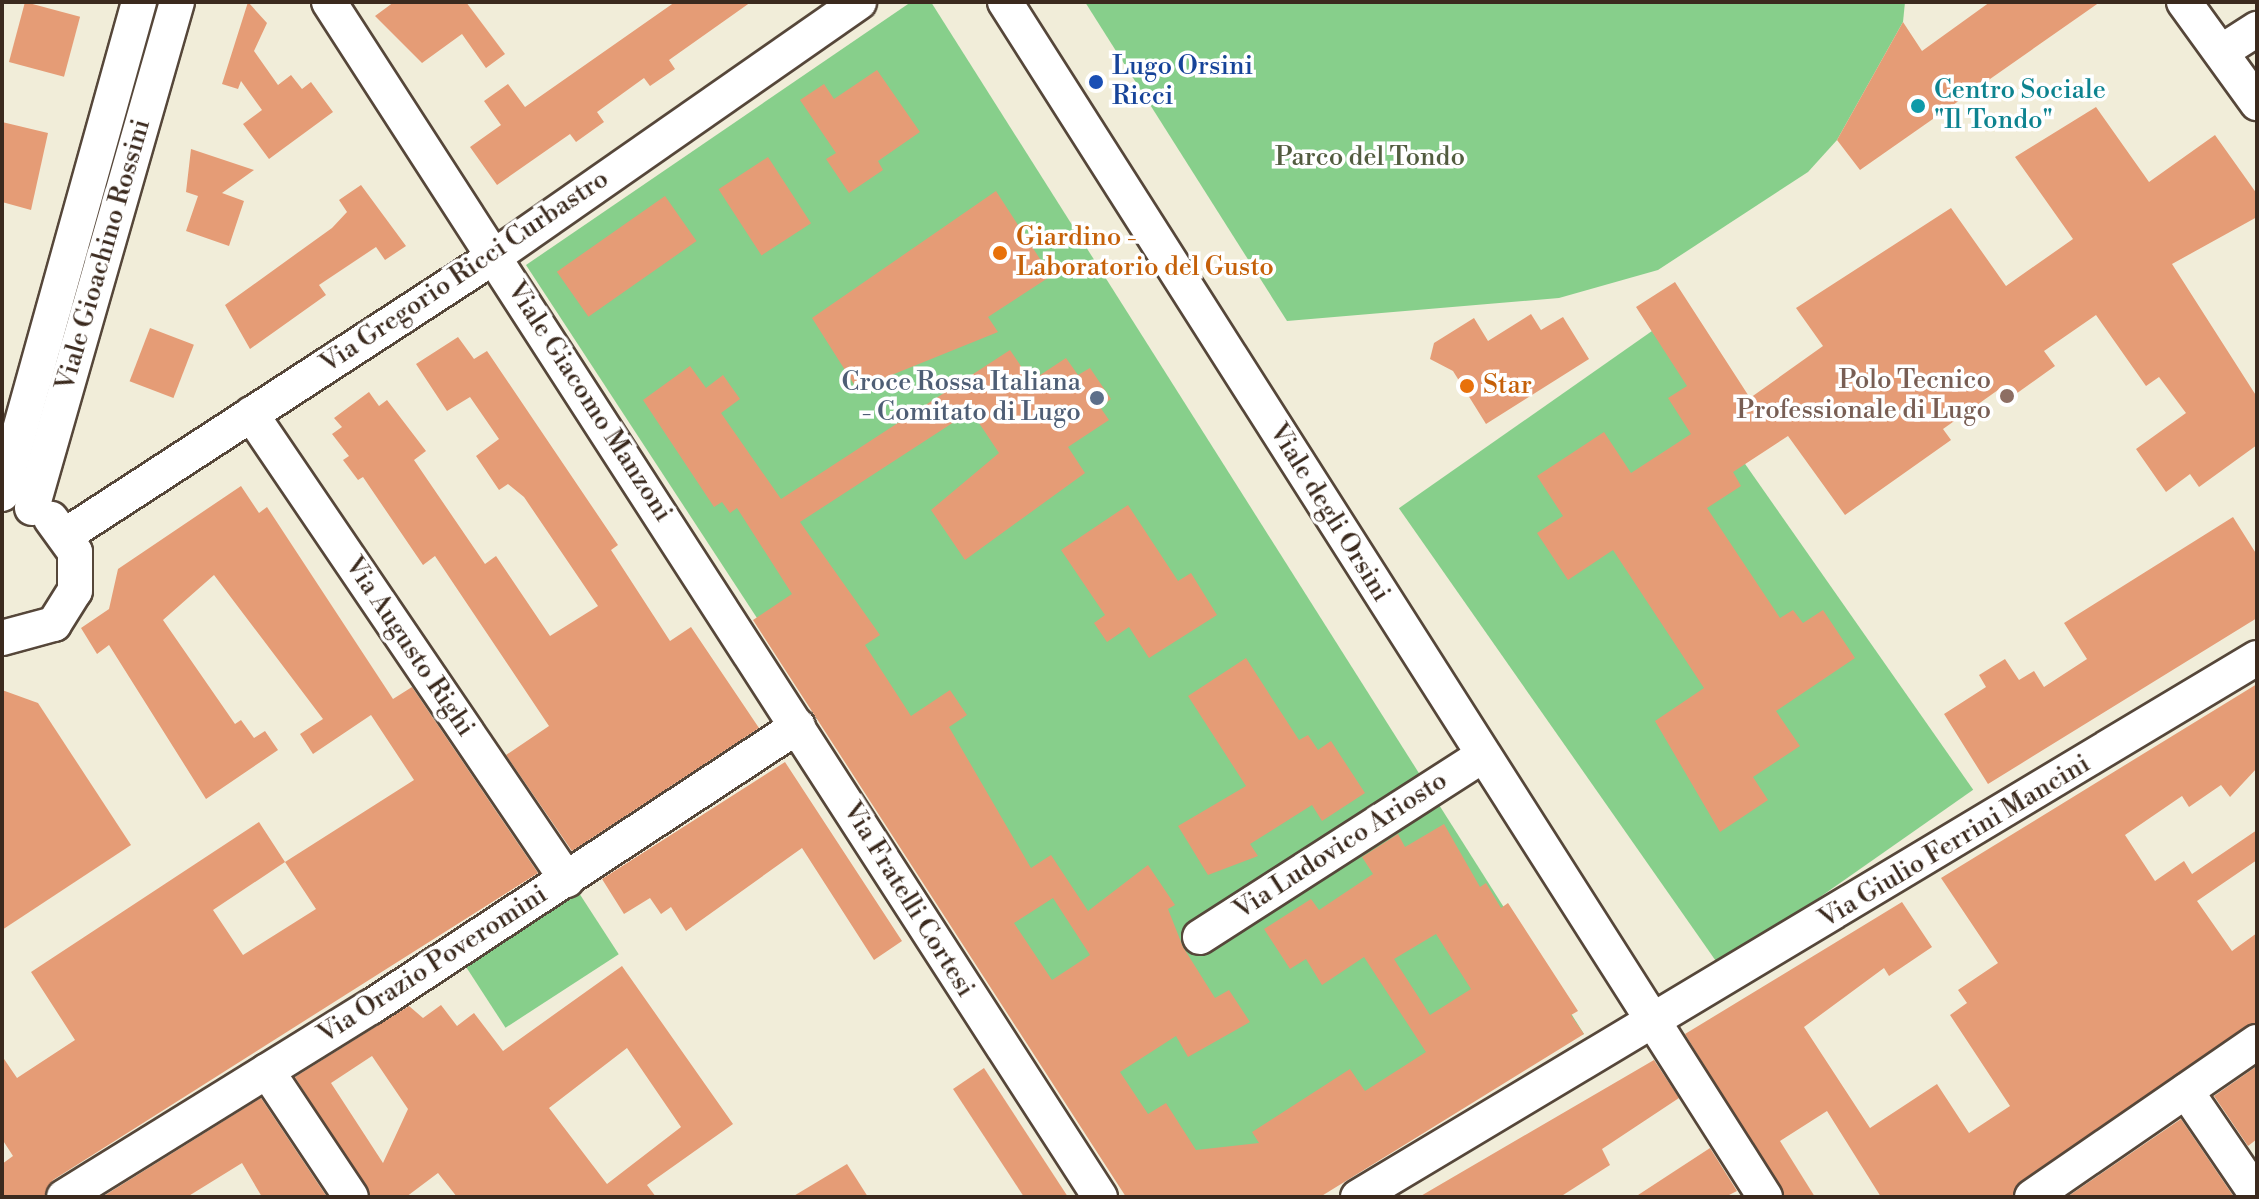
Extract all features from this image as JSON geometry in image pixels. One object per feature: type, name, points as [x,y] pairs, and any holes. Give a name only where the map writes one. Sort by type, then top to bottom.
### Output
[{"type":"street","name":"Viale Gioachino Rossini","points":[[12,502],[139,2]]},
{"type":"street","name":"Viale Gioachino Rossini","points":[[12,502],[177,2]]},
{"type":"street","name":"Viale Giacomo Manzoni","points":[[329,2],[717,602]]},
{"type":"street","name":"Via Gregorio Ricci Curbastro","points":[[66,535],[495,256],[859,2]]},
{"type":"street","name":"Viale degli Orsini","points":[[1005,2],[1765,1197]]},
{"type":"street","points":[[2184,2],[2257,103]]},
{"type":"street","points":[[2221,52],[2257,29]]},
{"type":"street","name":"Via Augusto Righi","points":[[251,414],[567,880]]},
{"type":"street","points":[[2,638],[37,634],[67,609],[78,571],[66,535],[12,502]]},
{"type":"street","name":"Via Fratelli Cortesi","points":[[717,602],[1100,1197]]},
{"type":"street","name":"Via Giulio Ferrini Mancini","points":[[1358,1197],[1653,1025],[2257,658]]},
{"type":"street","name":"Via Orazio Poveromini","points":[[64,1197],[567,880],[798,726]]},
{"type":"street","name":"Via Ludovico Ariosto","points":[[1200,937],[1482,756]]},
{"type":"street","points":[[2032,1197],[2257,1042]]},
{"type":"street","points":[[267,1071],[351,1197]]},
{"type":"street","points":[[2186,1091],[2257,1195]]},
{"type":"green space","points":[[911,2],[931,2],[1584,1034],[1136,1197],[526,265]]},
{"type":"green space","name":"Parco del Tondo","points":[[1085,2],[1905,2],[1903,22],[1837,140],[1808,172],[1658,270],[1559,298],[1287,321]]},
{"type":"green space","points":[[1652,331],[1973,790],[1720,967],[1399,508]]},
{"type":"green space","points":[[579,893],[619,954],[506,1028],[466,967]]},
{"type":"building","points":[[25,2],[80,17],[64,77],[9,62]]},
{"type":"building","points":[[248,2],[267,23],[254,51],[278,85],[291,75],[302,89],[311,82],[333,112],[269,159],[243,124],[262,110],[241,81],[238,89],[222,84]]},
{"type":"building","points":[[394,2],[466,2],[505,54],[486,68],[462,34],[422,63],[375,16]]},
{"type":"building","points":[[675,2],[751,2],[669,60],[675,69],[650,86],[644,78],[597,112],[604,122],[576,142],[570,134],[497,185],[470,147],[501,125],[484,101],[508,84],[525,107]]},
{"type":"building","name":"Centro Sociale \"Il Tondo\"","points":[[1990,2],[2100,2],[1860,170],[1837,140],[1903,22],[1922,51]]},
{"type":"building","points":[[877,70],[920,132],[878,161],[883,170],[849,193],[826,159],[836,153],[800,100],[824,84],[834,99]]},
{"type":"building","points":[[2096,107],[2149,182],[2215,135],[2257,194],[2257,217],[2172,264],[2257,397],[2257,445],[2199,487],[2190,474],[2166,492],[2136,449],[2186,413],[2159,377],[2146,386],[2096,315],[2044,351],[2055,366],[2006,401],[1998,390],[1943,429],[1951,440],[1845,515],[1788,436],[1733,472],[1741,486],[1707,508],[1780,618],[1793,610],[1803,623],[1823,610],[1855,658],[1776,711],[1800,746],[1753,777],[1768,800],[1720,832],[1655,721],[1704,688],[1613,550],[1568,580],[1537,533],[1563,516],[1537,476],[1604,432],[1631,473],[1691,434],[1668,398],[1687,386],[1636,307],[1675,282],[1750,398],[1823,346],[1796,308],[1951,208],[2006,286],[2073,239],[2015,157]]},
{"type":"building","points":[[2,122],[48,133],[31,210],[2,202]]},
{"type":"building","points":[[191,149],[254,170],[222,193],[244,201],[229,246],[186,231],[198,196],[186,192]]},
{"type":"building","points":[[768,157],[811,223],[762,255],[719,189]]},
{"type":"building","points":[[361,185],[406,246],[385,260],[376,247],[319,285],[326,295],[250,349],[225,305],[332,228],[347,212],[339,200]]},
{"type":"building","points":[[996,191],[1051,276],[988,317],[998,332],[857,389],[812,318]]},
{"type":"building","points":[[665,196],[697,241],[588,317],[557,272]]},
{"type":"building","points":[[1531,314],[1541,330],[1563,317],[1589,359],[1486,424],[1453,371],[1430,359],[1434,343],[1474,318],[1488,341]]},
{"type":"building","points":[[150,328],[194,345],[173,398],[130,381]]},
{"type":"building","points":[[458,337],[474,359],[487,351],[618,545],[611,550],[670,641],[691,627],[759,728],[572,851],[506,755],[549,726],[435,556],[423,565],[363,477],[358,480],[343,460],[349,456],[332,434],[342,427],[334,418],[369,392],[379,406],[387,400],[426,451],[414,460],[485,564],[496,556],[550,636],[598,606],[524,497],[508,484],[499,490],[476,456],[499,439],[470,397],[447,411],[416,364]]},
{"type":"building","points":[[1010,350],[1031,381],[1066,358],[1078,375],[1090,368],[1111,399],[1100,407],[1109,420],[1068,447],[1085,473],[965,560],[931,510],[999,453],[971,411],[800,522],[880,635],[865,645],[911,716],[950,690],[967,715],[949,727],[1031,868],[1051,855],[1088,911],[1148,865],[1175,905],[1168,909],[1183,947],[1215,998],[1229,990],[1250,1022],[1188,1057],[1176,1036],[1120,1072],[1148,1114],[1166,1103],[1196,1150],[1259,1143],[1252,1132],[1350,1069],[1365,1091],[1426,1052],[1364,957],[1322,985],[1306,959],[1290,969],[1264,929],[1311,899],[1319,910],[1373,874],[1362,857],[1398,834],[1405,847],[1444,824],[1480,887],[1486,883],[1501,908],[1508,903],[1578,1011],[1571,1015],[1584,1034],[1320,1197],[1126,1197],[753,620],[792,594],[737,508],[730,513],[722,502],[714,507],[643,400],[690,366],[706,388],[723,375],[740,399],[721,413],[781,499]],"holes":[[[1053,898],[1090,955],[1052,980],[1014,923]],[[1436,934],[1471,989],[1430,1015],[1394,959]]]},
{"type":"building","points":[[241,486],[259,513],[267,507],[393,699],[412,687],[538,873],[53,1180],[44,1197],[2,1197],[2,1164],[13,1156],[2,1139],[2,1056],[17,1078],[75,1040],[31,972],[259,822],[285,862],[414,780],[371,715],[313,754],[300,734],[323,719],[214,575],[163,620],[235,724],[241,720],[254,738],[265,731],[278,750],[206,799],[109,645],[97,654],[81,628],[109,609],[118,569]],"holes":[[[285,862],[316,909],[243,955],[213,910]]]},
{"type":"building","points":[[1128,505],[1178,581],[1191,573],[1217,615],[1149,658],[1129,627],[1107,642],[1094,623],[1105,615],[1061,550]]},
{"type":"building","points":[[2233,517],[2257,555],[2257,618],[1988,784],[1944,714],[1986,687],[1979,675],[2005,659],[2019,680],[2034,671],[2044,687],[2087,659],[2064,623]]},
{"type":"building","points":[[1246,658],[1299,740],[1308,735],[1318,750],[1331,741],[1365,793],[1322,821],[1312,805],[1250,844],[1258,856],[1208,875],[1178,826],[1246,786],[1188,696]]},
{"type":"building","points":[[2257,684],[2257,768],[2230,797],[2221,785],[2189,807],[2182,796],[2125,835],[2155,881],[2184,861],[2192,874],[2257,830],[2257,860],[2197,901],[2232,951],[2257,933],[2257,1022],[2021,1181],[2012,1197],[1881,1197],[1827,1111],[1780,1141],[1815,1197],[1785,1197],[1685,1034],[1902,902],[1932,947],[1889,976],[1884,968],[1804,1027],[1870,1128],[1937,1084],[1969,1133],[2010,1106],[1950,1015],[1967,1003],[1958,990],[1998,963],[1941,878]]},
{"type":"building","points":[[2,690],[38,703],[131,845],[2,930]]},
{"type":"building","points":[[785,762],[902,941],[874,960],[802,848],[686,931],[671,907],[661,914],[650,898],[624,914],[602,879]]},
{"type":"building","points":[[622,966],[733,1124],[647,1185],[656,1197],[457,1197],[438,1173],[406,1197],[371,1197],[295,1077],[409,1006],[423,1018],[441,1005],[457,1026],[474,1013],[503,1051]],"holes":[[[627,1048],[681,1127],[607,1184],[549,1108]],[[372,1056],[408,1109],[383,1163],[331,1083]]]},
{"type":"building","points":[[1654,1060],[1679,1098],[1602,1149],[1610,1165],[1560,1197],[1419,1197]]},
{"type":"building","points":[[2257,1066],[2257,1139],[2248,1146],[2214,1096]]},
{"type":"building","points":[[984,1068],[1068,1197],[1024,1197],[953,1089]]},
{"type":"building","points":[[261,1098],[327,1197],[262,1197],[242,1163],[187,1197],[102,1197]]},
{"type":"building","points":[[2181,1119],[2234,1197],[2067,1197]]},
{"type":"building","points":[[1710,1148],[1737,1191],[1725,1197],[1635,1197]]},
{"type":"building","points":[[847,1164],[868,1197],[792,1197]]},
{"type":"place","name":"Lugo Orsini Ricci","points":[[1096,82]]},
{"type":"place","name":"Centro Sociale \"Il Tondo\"","points":[[1918,106]]},
{"type":"place","name":"Giardino - Laboratorio del Gusto","points":[[1000,253]]},
{"type":"place","name":"Star","points":[[1467,386]]},
{"type":"place","name":"Polo Tecnico Professionale di Lugo","points":[[2007,396]]},
{"type":"place","name":"Croce Rossa Italiana - Comitato di Lugo","points":[[1097,398]]}]
